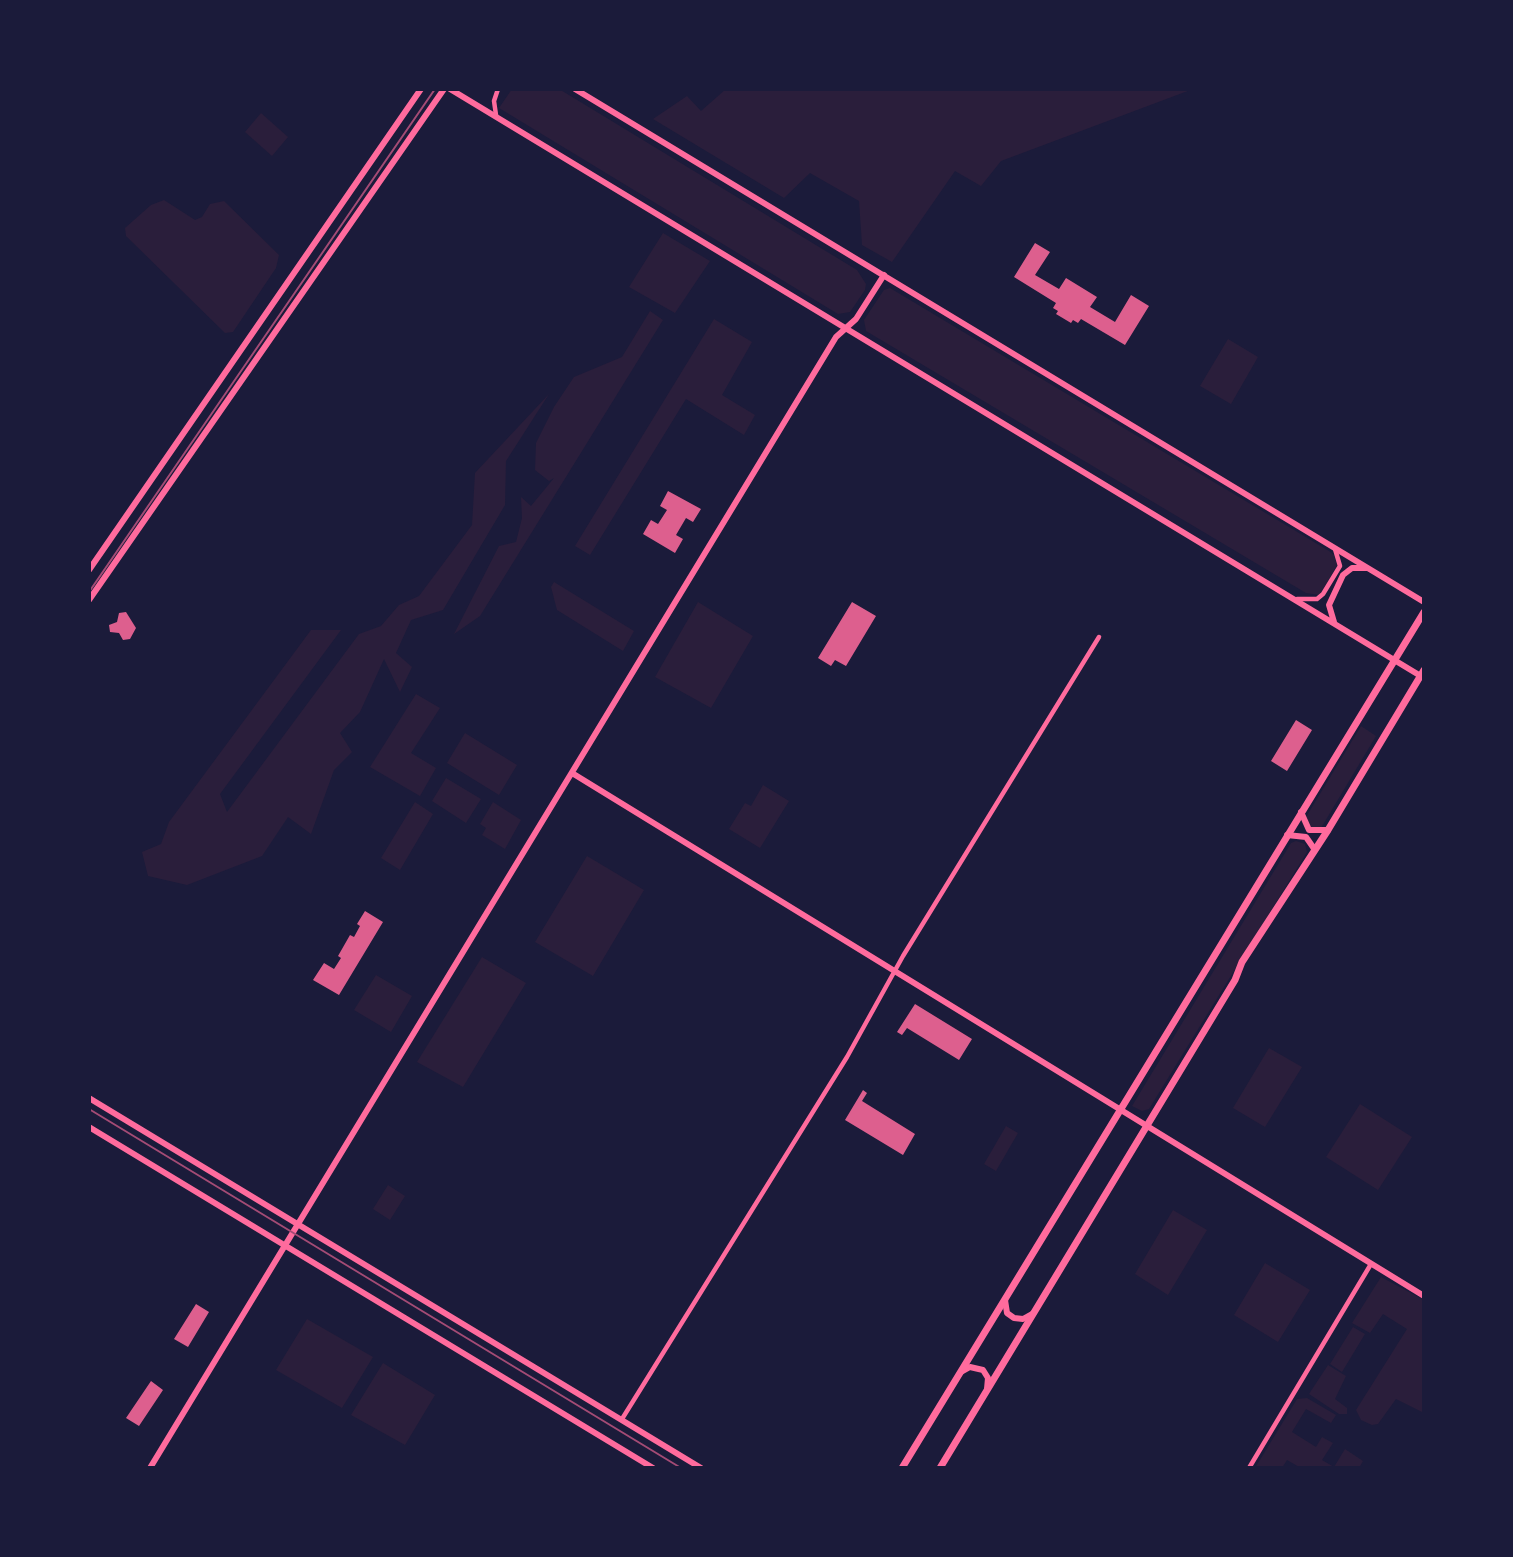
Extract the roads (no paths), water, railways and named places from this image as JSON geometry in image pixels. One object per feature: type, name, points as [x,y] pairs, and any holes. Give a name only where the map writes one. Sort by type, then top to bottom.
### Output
[{"type":"main road","points":[[902,1468],[1424,612]]},
{"type":"main road","points":[[940,1468],[1235,980],[1242,962],[1328,830],[1423,675]]},
{"type":"street","points":[[89,570],[421,89]]},
{"type":"street","points":[[89,600],[444,89]]},
{"type":"street","points":[[450,89],[1335,625],[1423,675]]},
{"type":"street","points":[[496,117],[494,100],[498,89]]},
{"type":"street","points":[[575,89],[1424,602]]},
{"type":"street","points":[[150,1468],[831,345],[856,319],[884,275]]},
{"type":"street","points":[[1293,599],[1307,601],[1324,594],[1340,566],[1340,559],[1333,547]]},
{"type":"street","points":[[1335,625],[1329,605],[1337,586],[1347,571],[1368,568]]},
{"type":"street","points":[[622,1419],[847,1057],[895,972],[1099,637]]},
{"type":"street","points":[[572,773],[1424,1296]]},
{"type":"street","points":[[1301,812],[1309,830],[1328,830]]},
{"type":"street","points":[[1287,835],[1306,837],[1315,850]]},
{"type":"street","points":[[89,1098],[701,1468]]},
{"type":"street","points":[[89,1127],[653,1468]]},
{"type":"street","points":[[1249,1468],[1371,1264]]},
{"type":"street","points":[[1007,1295],[1005,1308],[1014,1318],[1023,1319],[1034,1312]]},
{"type":"street","points":[[959,1374],[970,1367],[983,1370],[989,1382],[986,1391]]},
{"type":"tram line","points":[[89,592],[435,89]]},
{"type":"tram line","points":[[89,1109],[681,1468]]}]
